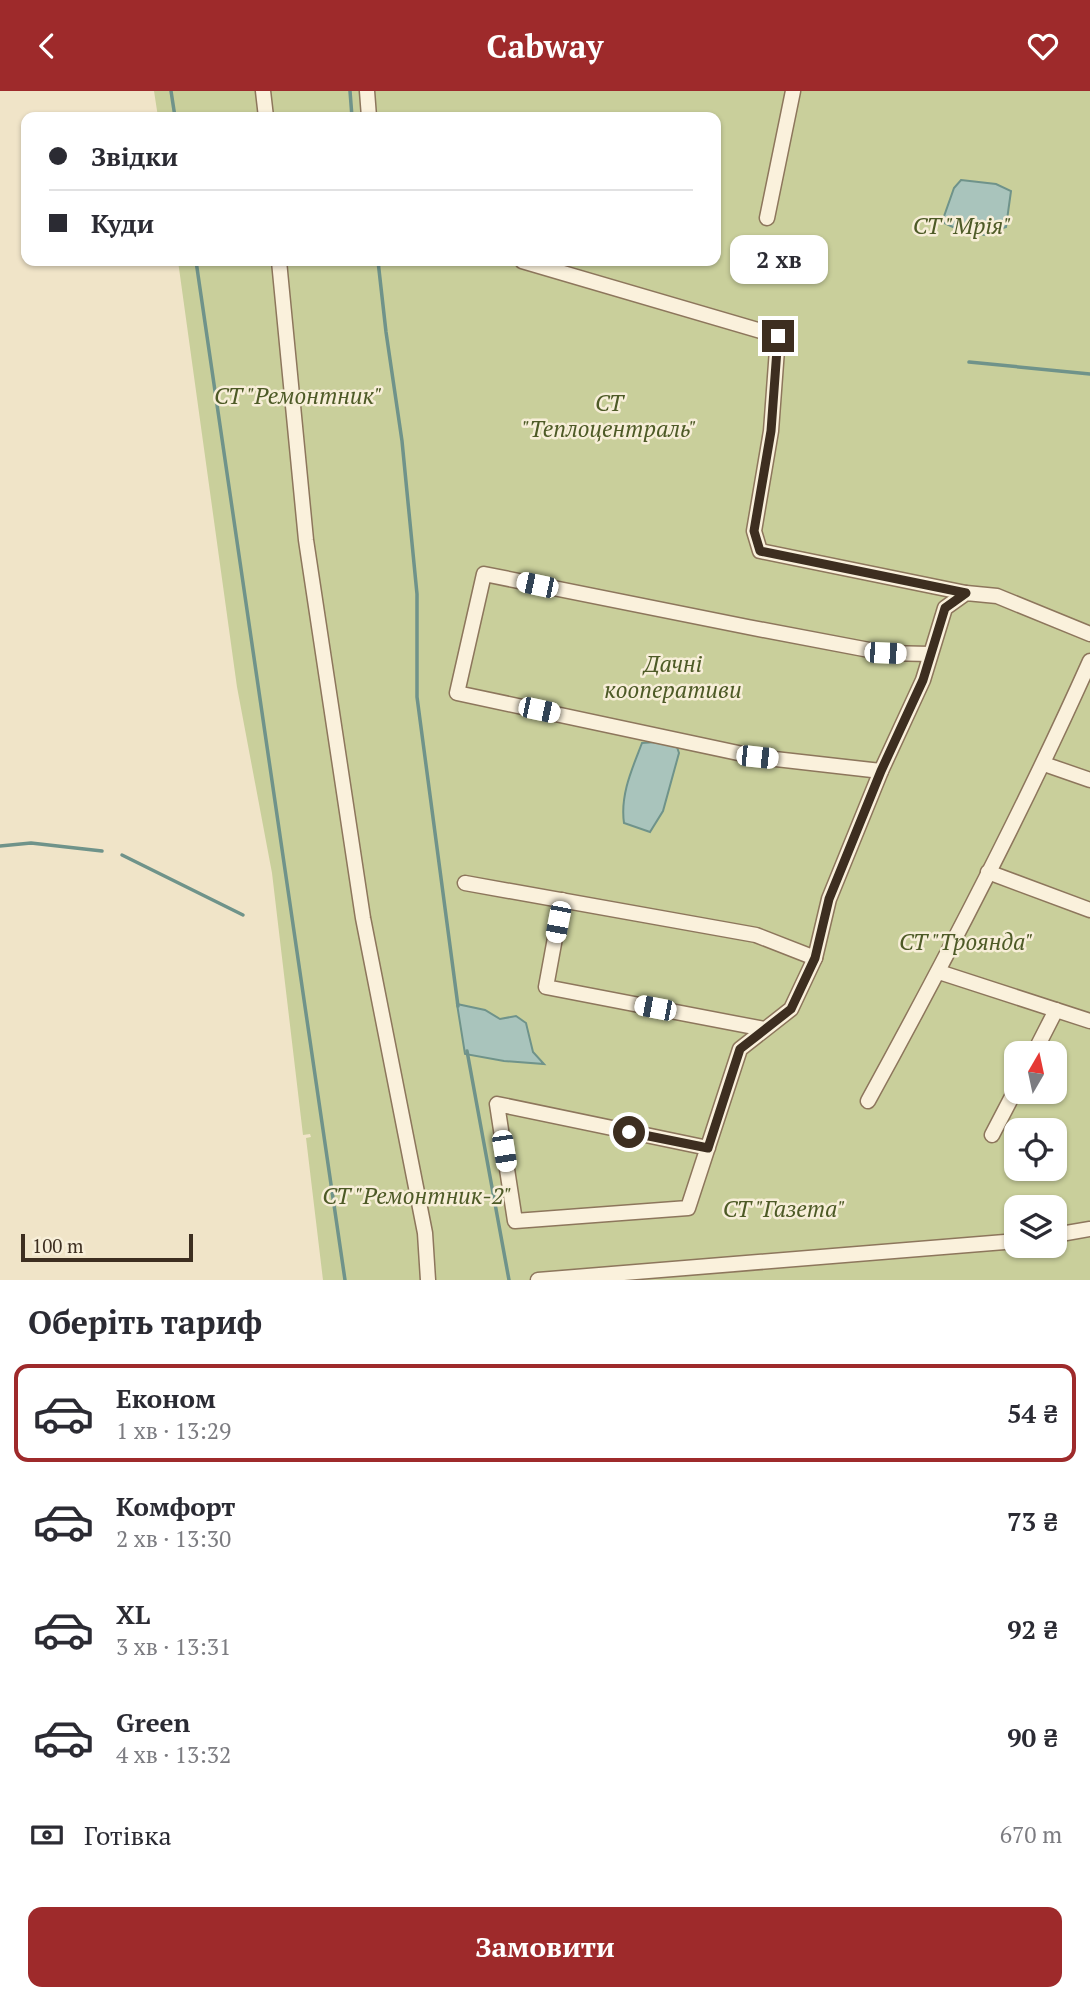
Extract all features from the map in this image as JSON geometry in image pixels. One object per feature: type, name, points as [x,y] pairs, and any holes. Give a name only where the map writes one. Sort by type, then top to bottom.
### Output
[{"type":"street","points":[[263,91],[265,112]]},
{"type":"street","points":[[367,91],[369,112]]},
{"type":"street","points":[[766,218],[793,91]]},
{"type":"street","points":[[279,266],[306,540],[363,918],[425,1233],[428,1280]]},
{"type":"street","points":[[539,266],[778,336],[771,431],[754,531],[760,551],[966,593],[997,596],[1090,633]]},
{"type":"street","points":[[881,771],[757,757],[457,693],[484,574],[885,653],[930,654]]},
{"type":"street","points":[[708,1148],[498,1104],[515,1220],[688,1208],[708,1148],[740,1049],[791,1009],[815,958],[829,899],[881,771],[923,680],[945,608],[966,593]]},
{"type":"street","points":[[868,1101],[939,972],[1044,764],[1090,661]]},
{"type":"street","points":[[1044,764],[1090,779]]},
{"type":"street","points":[[988,872],[1090,911]]},
{"type":"street","points":[[465,883],[756,935],[815,958]]},
{"type":"street","points":[[562,900],[546,987],[764,1029]]},
{"type":"street","points":[[939,972],[1090,1021]]},
{"type":"street","points":[[1040,1041],[1056,1010]]},
{"type":"street","points":[[992,1135],[1008,1104]]},
{"type":"street","points":[[1067,1233],[1090,1229]]},
{"type":"street","points":[[538,1280],[1004,1242]]},
{"type":"green space","name":"Дачні кооперативи","points":[[154,91],[1090,91],[1090,1280],[323,1280],[306,1138],[311,1137],[310,1134],[303,1135],[272,873],[237,687],[179,266],[721,266],[721,112],[157,112]]},
{"type":"water","points":[[961,180],[996,184],[1011,191],[1006,227],[984,235],[942,222],[954,188]]},
{"type":"water","points":[[656,742],[677,747],[679,753],[663,811],[650,832],[624,823],[623,813],[628,782],[642,743]]},
{"type":"water","points":[[457,1004],[485,1010],[500,1019],[516,1016],[526,1023],[533,1052],[544,1064],[465,1054]]},
{"type":"waterway","points":[[171,91],[174,112]]},
{"type":"waterway","points":[[350,91],[352,112]]},
{"type":"waterway","points":[[197,266],[345,1280]]},
{"type":"waterway","points":[[379,266],[402,441],[417,594],[417,697],[458,1006]]},
{"type":"waterway","points":[[969,362],[1090,374]]},
{"type":"waterway","points":[[0,846],[31,843],[102,851]]},
{"type":"waterway","points":[[122,855],[243,915]]},
{"type":"waterway","points":[[467,1051],[509,1280]]},
{"type":"route","points":[[629,1132],[708,1148],[740,1049],[791,1009],[815,958],[829,899],[881,771],[923,680],[945,608],[966,593],[760,551],[754,531],[771,431],[778,336]]},
{"type":"park label","name":"СТ \"Мрія\"","points":[[962,226]]},
{"type":"park label","name":"СТ \"Ремонтник\"","points":[[298,396]]},
{"type":"park label","name":"СТ \"Теплоцентраль\"","points":[[609,416]]},
{"type":"park label","name":"СТ \"Троянда\"","points":[[966,942]]},
{"type":"park label","name":"СТ \"Ремонтник-2\"","points":[[417,1196]]},
{"type":"park label","name":"СТ \"Газета\"","points":[[784,1209]]}]
